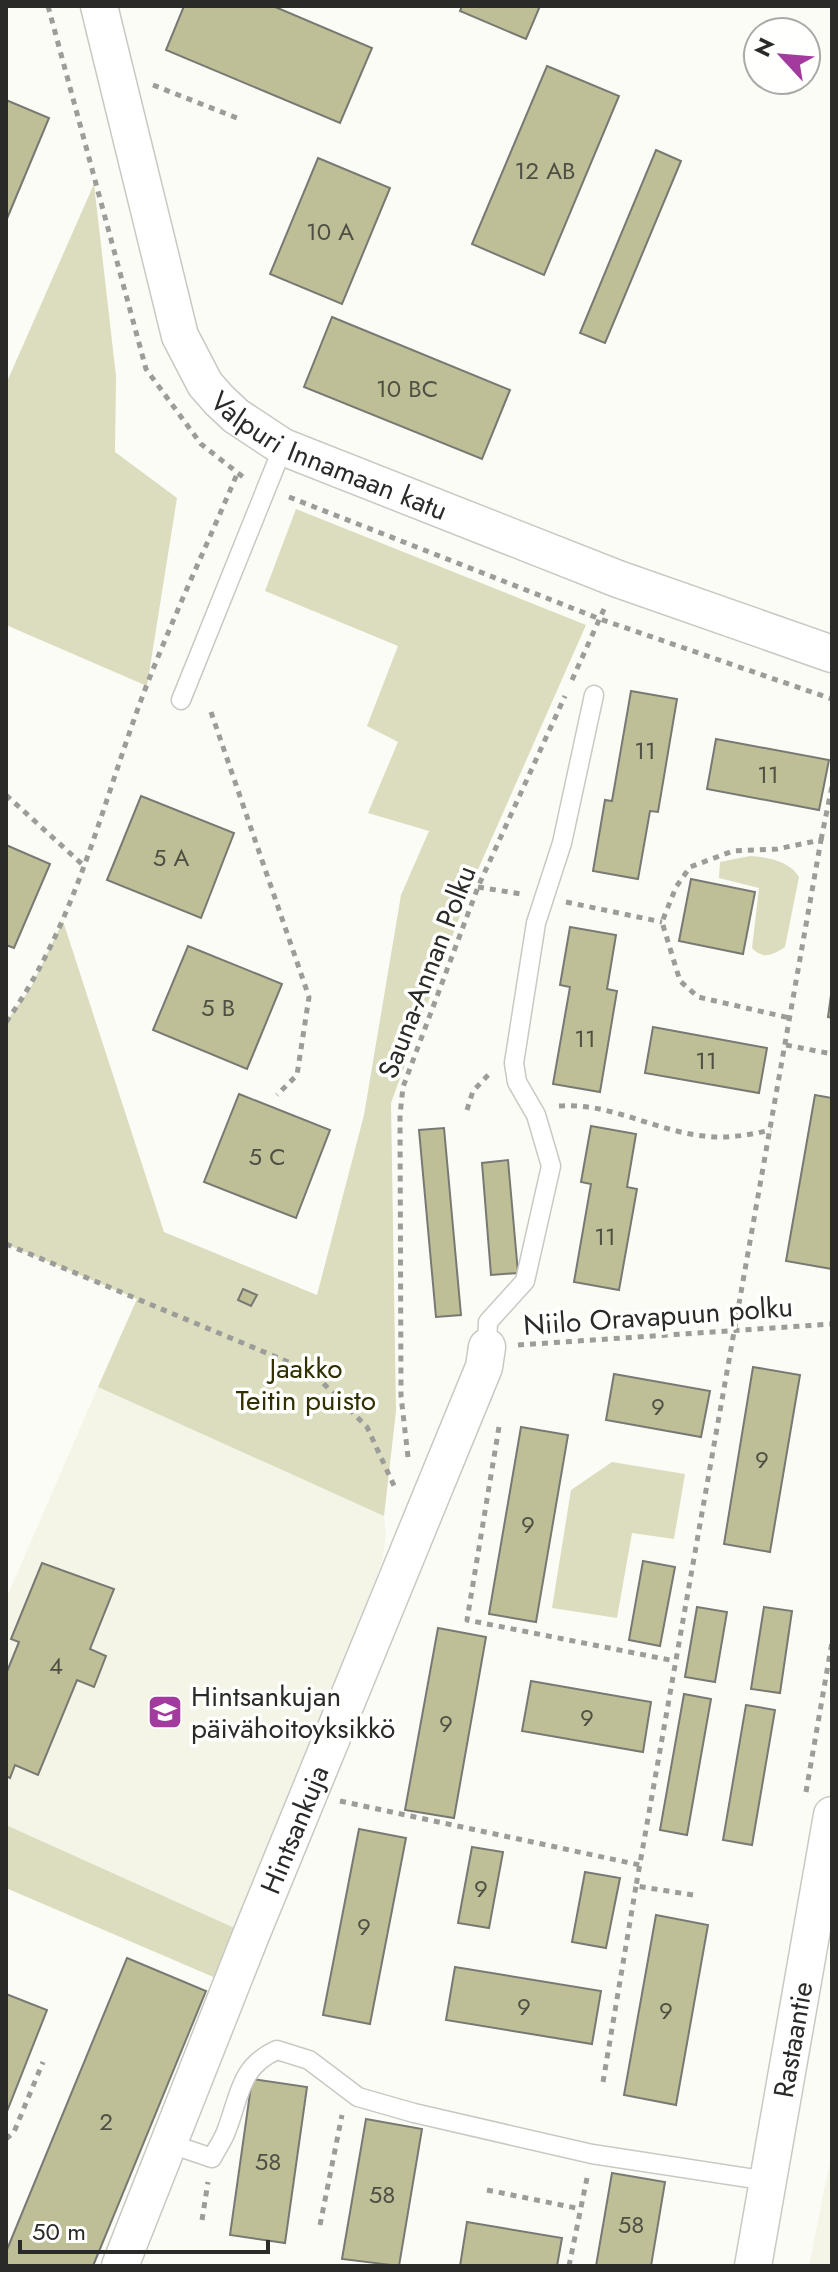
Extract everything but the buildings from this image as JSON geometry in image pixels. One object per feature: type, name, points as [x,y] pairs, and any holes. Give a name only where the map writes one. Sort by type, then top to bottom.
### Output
[{"type":"street","name":"Valpuri Innamaan katu","points":[[99,6],[180,336],[201,376],[236,416],[283,447],[618,579],[832,654]]},
{"type":"street","name":"Hintsankuja","points":[[120,2266],[308,1794],[484,1367],[487,1347]]},
{"type":"street","name":"Rastaantie","points":[[753,2266],[832,1815]]},
{"type":"lane","points":[[181,700],[283,447]]},
{"type":"lane","points":[[487,1347],[488,1322],[525,1281],[536,1244],[551,1166],[536,1115],[523,1097],[514,1063],[536,923],[562,843],[594,695]]},
{"type":"lane","points":[[168,2143],[212,2158],[227,2129],[236,2092],[248,2071],[260,2057],[277,2050],[293,2053],[324,2069],[358,2097],[592,2154],[768,2181]]},
{"type":"path","points":[[115,71],[237,118]]},
{"type":"path","points":[[6,1022],[30,989],[50,949],[147,686],[237,474]]},
{"type":"path","name":"Sauna-Annan Polku","points":[[409,1471],[401,1396],[400,1115],[403,1087],[478,887],[618,579]]},
{"type":"path","points":[[211,712],[309,997],[297,1075],[277,1095]]},
{"type":"path","points":[[603,2082],[733,1330],[832,786]]},
{"type":"path","points":[[6,795],[83,865]]},
{"type":"path","points":[[790,1018],[698,997],[680,981],[662,922],[676,887],[690,867],[733,851],[777,849],[821,840]]},
{"type":"path","points":[[786,1045],[832,1054]]},
{"type":"path","points":[[467,1110],[473,1091],[485,1076],[500,1066],[514,1063]]},
{"type":"path","points":[[536,1115],[562,1105],[629,1115],[703,1136],[735,1137],[771,1130]]},
{"type":"path","points":[[6,1244],[312,1372],[367,1427],[415,1530]]},
{"type":"path","name":"Niilo Oravapuun polku","points":[[487,1347],[832,1324]]},
{"type":"path","points":[[502,1413],[467,1620],[675,1661]]},
{"type":"path","points":[[308,1794],[640,1865]]},
{"type":"path","points":[[636,1886],[693,1895]]},
{"type":"path","points":[[6,2139],[14,2132],[43,2062]]},
{"type":"path","points":[[320,2225],[344,2109],[358,2097]]},
{"type":"path","points":[[569,2266],[592,2154]]},
{"type":"path","points":[[202,2220],[212,2158]]},
{"type":"path","points":[[487,2190],[581,2209]]},
{"type":"shaded area","name":"Hintsankujan päivähoitoyksikkö","points":[[98,1387],[384,1516],[386,1536],[381,1565],[239,1930],[6,1825],[6,1599]]},
{"type":"shaded area","points":[[832,2152],[832,2266],[809,2266]]},
{"type":"green space","points":[[94,184],[116,376],[115,452],[177,498],[147,686],[6,625],[6,384]]},
{"type":"green space","name":"Jaakko Teitin puisto","points":[[296,509],[586,625],[472,883],[391,1103],[396,1411],[384,1516],[98,1387],[137,1299],[6,1244],[6,1022],[30,989],[63,921],[164,1232],[317,1295],[364,1115],[401,895],[429,831],[368,813],[398,742],[367,726],[398,646],[265,591]]},
{"type":"green space","points":[[750,856],[784,864],[799,877],[785,947],[768,955],[752,948],[759,888],[719,878],[720,862]]},
{"type":"green space","points":[[612,1462],[685,1474],[674,1539],[632,1533],[617,1618],[552,1608],[571,1490]]},
{"type":"green space","points":[[6,1825],[239,1930],[218,1979],[6,1888]]},
{"type":"place","name":"Hintsankujan päivähoitoyksikkö","points":[[165,1712]]}]
